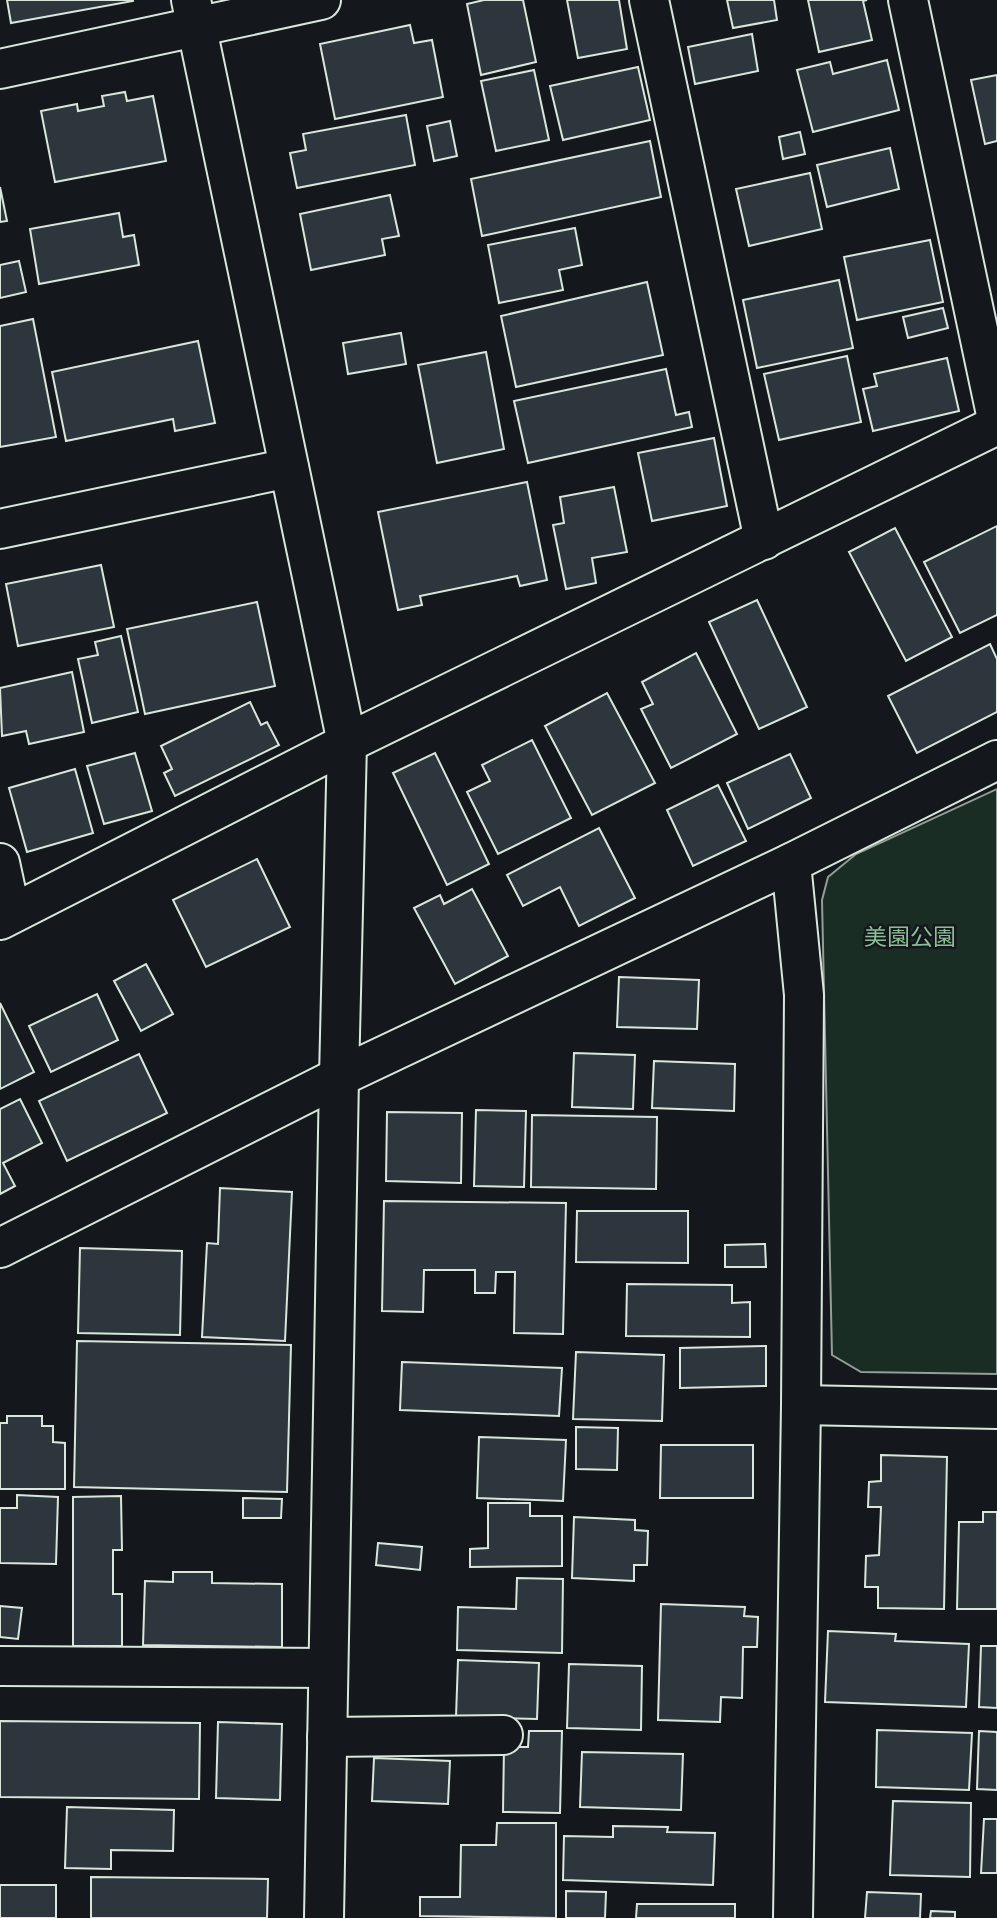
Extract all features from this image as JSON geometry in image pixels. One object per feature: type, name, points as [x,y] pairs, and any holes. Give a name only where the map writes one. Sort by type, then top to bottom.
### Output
[{"type":"street","points":[[0,69],[194,13],[321,0]]},
{"type":"street","points":[[649,0],[764,540]]},
{"type":"street","points":[[908,0],[997,419]]},
{"type":"street","points":[[194,13],[347,743],[324,1918]]},
{"type":"street","points":[[0,863],[6,917],[347,743],[997,425]]},
{"type":"street","points":[[0,529],[289,468]]},
{"type":"street","points":[[0,1248],[339,1077],[791,863],[997,760]]},
{"type":"street","points":[[791,863],[804,995],[793,1918]]},
{"type":"street","points":[[801,1405],[997,1409]]},
{"type":"street","points":[[0,1666],[328,1668]]},
{"type":"street","points":[[327,1737],[503,1735]]},
{"type":"green space","name":"美園公園","points":[[997,789],[997,1374],[861,1372],[832,1355],[822,900],[828,877],[856,854]]},
{"type":"building","points":[[7,0],[133,0],[133,1],[11,23]]},
{"type":"building","points":[[484,0],[523,0],[536,62],[481,75],[467,4]]},
{"type":"building","points":[[567,0],[619,0],[627,49],[578,58]]},
{"type":"building","points":[[727,0],[774,0],[777,20],[733,28]]},
{"type":"building","points":[[808,0],[867,0],[863,1],[872,40],[819,52]]},
{"type":"building","points":[[410,25],[414,43],[432,40],[443,97],[335,119],[320,44]]},
{"type":"building","points":[[752,34],[758,71],[695,84],[688,47]]},
{"type":"building","points":[[887,60],[899,110],[813,132],[797,70],[830,62],[833,74]]},
{"type":"building","points":[[638,67],[650,120],[563,140],[550,86]]},
{"type":"building","points":[[534,70],[549,140],[496,151],[481,81]]},
{"type":"building","points":[[997,75],[997,141],[985,144],[971,80]]},
{"type":"building","points":[[125,92],[127,101],[153,96],[166,161],[55,182],[41,111],[77,104],[78,111],[104,106],[102,96]]},
{"type":"building","points":[[406,115],[415,165],[297,188],[290,153],[306,150],[303,134]]},
{"type":"building","points":[[450,121],[457,156],[434,161],[427,126]]},
{"type":"building","points":[[800,132],[805,154],[783,159],[779,137]]},
{"type":"building","points":[[650,141],[661,197],[482,236],[471,179]]},
{"type":"building","points":[[890,148],[899,189],[827,207],[817,165]]},
{"type":"building","points":[[810,173],[822,229],[749,246],[736,189]]},
{"type":"building","points":[[0,187],[7,221],[0,222]]},
{"type":"building","points":[[390,195],[399,236],[382,239],[385,255],[311,270],[300,214]]},
{"type":"building","points":[[119,213],[123,237],[134,235],[139,265],[39,284],[30,229]]},
{"type":"building","points":[[575,228],[582,265],[559,270],[563,290],[499,303],[488,245]]},
{"type":"building","points":[[930,240],[943,302],[857,320],[844,257]]},
{"type":"building","points":[[19,261],[26,292],[0,298],[0,265]]},
{"type":"building","points":[[839,280],[853,348],[757,368],[743,300]]},
{"type":"building","points":[[647,282],[663,355],[516,387],[501,316]]},
{"type":"building","points":[[943,308],[948,328],[908,338],[903,317]]},
{"type":"building","points":[[33,319],[56,437],[0,447],[0,326]]},
{"type":"building","points":[[401,333],[406,364],[348,374],[343,343]]},
{"type":"building","points":[[198,341],[215,423],[175,431],[173,419],[66,441],[52,372]]},
{"type":"building","points":[[486,352],[504,449],[437,463],[418,365]]},
{"type":"building","points":[[847,356],[861,422],[779,440],[764,374]]},
{"type":"building","points":[[947,358],[959,411],[873,431],[863,389],[877,386],[874,374]]},
{"type":"building","points":[[666,369],[676,415],[689,412],[692,427],[528,463],[514,401]]},
{"type":"building","points":[[714,438],[727,506],[652,521],[638,453]]},
{"type":"building","points":[[527,482],[547,580],[520,586],[517,576],[420,596],[422,605],[398,610],[378,512]]},
{"type":"building","points":[[614,487],[627,552],[592,558],[596,583],[566,589],[553,525],[564,523],[560,497]]},
{"type":"building","points":[[997,526],[997,615],[960,633],[924,562]]},
{"type":"building","points":[[895,528],[952,637],[906,661],[849,552]]},
{"type":"building","points":[[101,565],[114,627],[18,646],[6,584]]},
{"type":"building","points":[[757,600],[807,707],[759,729],[709,622]]},
{"type":"building","points":[[257,602],[275,686],[145,714],[127,629]]},
{"type":"building","points":[[121,636],[138,712],[92,723],[78,659],[98,655],[95,642]]},
{"type":"building","points":[[990,644],[997,659],[997,712],[917,753],[888,696]]},
{"type":"building","points":[[696,653],[737,734],[671,768],[641,709],[653,704],[642,682]]},
{"type":"building","points":[[72,672],[84,732],[29,744],[26,731],[2,736],[0,688]]},
{"type":"building","points":[[607,693],[655,783],[592,815],[545,726]]},
{"type":"building","points":[[250,702],[261,725],[267,722],[279,745],[175,796],[164,773],[172,769],[161,746]]},
{"type":"building","points":[[532,740],[571,818],[498,854],[467,792],[490,781],[482,765]]},
{"type":"building","points":[[135,753],[152,811],[104,824],[87,766]]},
{"type":"building","points":[[435,753],[489,864],[447,885],[393,773]]},
{"type":"building","points":[[790,754],[811,798],[748,829],[727,783]]},
{"type":"building","points":[[75,769],[93,833],[27,852],[9,788]]},
{"type":"building","points":[[718,785],[746,841],[693,866],[667,810]]},
{"type":"building","points":[[599,828],[635,898],[579,926],[560,887],[523,906],[507,875]]},
{"type":"building","points":[[257,859],[290,927],[206,967],[173,900]]},
{"type":"building","points":[[472,889],[508,956],[455,984],[414,908],[440,895],[444,904]]},
{"type":"building","points":[[146,964],[173,1014],[141,1031],[114,981]]},
{"type":"building","points":[[619,977],[699,980],[697,1029],[617,1027]]},
{"type":"building","points":[[97,994],[118,1040],[51,1072],[29,1026]]},
{"type":"building","points":[[0,1003],[34,1072],[0,1089]]},
{"type":"building","points":[[574,1053],[635,1055],[633,1109],[572,1107]]},
{"type":"building","points":[[139,1054],[167,1113],[67,1161],[39,1101]]},
{"type":"building","points":[[654,1061],[735,1064],[734,1111],[652,1108]]},
{"type":"building","points":[[20,1099],[42,1143],[3,1163],[15,1186],[0,1194],[0,1109]]},
{"type":"building","points":[[476,1110],[526,1111],[524,1187],[474,1186]]},
{"type":"building","points":[[387,1112],[462,1113],[461,1183],[386,1181]]},
{"type":"building","points":[[532,1115],[657,1117],[656,1189],[531,1187]]},
{"type":"building","points":[[220,1188],[292,1192],[285,1341],[202,1337],[207,1243],[218,1244]]},
{"type":"building","points":[[384,1201],[566,1203],[563,1334],[514,1333],[515,1272],[496,1272],[495,1293],[475,1293],[475,1270],[424,1270],[423,1312],[382,1311]]},
{"type":"building","points":[[577,1211],[688,1211],[688,1263],[576,1262]]},
{"type":"building","points":[[765,1244],[766,1267],[725,1267],[725,1245]]},
{"type":"building","points":[[80,1248],[182,1251],[180,1335],[78,1333]]},
{"type":"building","points":[[627,1284],[732,1285],[732,1303],[750,1302],[750,1337],[626,1336]]},
{"type":"building","points":[[77,1341],[291,1345],[287,1492],[74,1487]]},
{"type":"building","points":[[766,1346],[766,1386],[680,1388],[680,1348]]},
{"type":"building","points":[[576,1352],[664,1355],[662,1421],[573,1419]]},
{"type":"building","points":[[402,1362],[562,1368],[559,1416],[400,1410]]},
{"type":"building","points":[[7,1416],[42,1416],[42,1426],[53,1426],[53,1442],[65,1443],[65,1489],[0,1489],[0,1423],[7,1423]]},
{"type":"building","points":[[576,1427],[618,1428],[617,1470],[576,1469]]},
{"type":"building","points":[[479,1437],[566,1440],[563,1501],[477,1498]]},
{"type":"building","points":[[661,1445],[753,1445],[753,1498],[660,1498]]},
{"type":"building","points":[[881,1455],[947,1457],[944,1609],[878,1608],[878,1587],[865,1587],[866,1556],[879,1555],[881,1507],[868,1507],[869,1482],[881,1481]]},
{"type":"building","points":[[17,1495],[58,1497],[56,1564],[0,1563],[0,1508],[17,1508]]},
{"type":"building","points":[[121,1496],[122,1550],[113,1550],[113,1594],[122,1594],[122,1646],[73,1646],[73,1497]]},
{"type":"building","points":[[243,1498],[282,1499],[281,1518],[243,1518]]},
{"type":"building","points":[[488,1503],[530,1503],[530,1516],[562,1516],[562,1566],[470,1567],[470,1549],[488,1548]]},
{"type":"building","points":[[983,1512],[997,1512],[997,1609],[957,1609],[959,1522],[983,1522]]},
{"type":"building","points":[[574,1517],[635,1520],[635,1530],[648,1531],[647,1565],[634,1565],[634,1581],[572,1578]]},
{"type":"building","points":[[378,1543],[422,1547],[420,1570],[376,1565]]},
{"type":"building","points":[[173,1572],[212,1572],[212,1583],[282,1584],[282,1647],[143,1645],[145,1581],[173,1582]]},
{"type":"building","points":[[517,1578],[563,1579],[562,1653],[457,1650],[458,1607],[516,1609]]},
{"type":"building","points":[[661,1604],[745,1607],[744,1616],[758,1617],[757,1647],[743,1647],[742,1698],[721,1697],[720,1722],[658,1720]]},
{"type":"building","points":[[0,1606],[22,1608],[18,1639],[0,1637]]},
{"type":"building","points":[[828,1631],[896,1634],[895,1641],[969,1644],[966,1707],[825,1702]]},
{"type":"building","points":[[981,1646],[997,1646],[997,1708],[979,1707]]},
{"type":"building","points":[[458,1660],[539,1663],[537,1719],[456,1717]]},
{"type":"building","points":[[569,1664],[642,1666],[641,1730],[567,1728]]},
{"type":"building","points":[[0,1721],[200,1723],[199,1799],[0,1797]]},
{"type":"building","points":[[218,1722],[282,1724],[280,1800],[216,1798]]},
{"type":"building","points":[[877,1730],[972,1733],[969,1790],[876,1787]]},
{"type":"building","points":[[529,1731],[562,1731],[560,1813],[503,1812],[504,1747],[528,1747]]},
{"type":"building","points":[[979,1731],[997,1732],[997,1790],[977,1789]]},
{"type":"building","points":[[582,1752],[683,1754],[681,1810],[580,1807]]},
{"type":"building","points":[[374,1758],[450,1761],[448,1804],[372,1801]]},
{"type":"building","points":[[893,1801],[971,1803],[970,1877],[890,1875]]},
{"type":"building","points":[[67,1807],[174,1810],[173,1851],[111,1850],[111,1869],[65,1868]]},
{"type":"building","points":[[984,1819],[997,1819],[997,1873],[981,1873]]},
{"type":"building","points":[[497,1823],[556,1823],[556,1918],[420,1916],[420,1897],[460,1897],[461,1845],[496,1845]]},
{"type":"building","points":[[613,1826],[668,1827],[667,1832],[715,1833],[713,1885],[563,1880],[564,1836],[613,1837]]},
{"type":"building","points":[[91,1877],[268,1879],[267,1918],[91,1918]]},
{"type":"building","points":[[0,1885],[56,1885],[56,1918],[0,1918]]},
{"type":"building","points":[[566,1891],[606,1892],[605,1918],[566,1918]]},
{"type":"building","points":[[867,1892],[921,1894],[920,1918],[865,1918]]},
{"type":"building","points":[[637,1904],[735,1904],[735,1918],[636,1918]]},
{"type":"building","points":[[931,1911],[955,1912],[955,1918],[930,1918]]}]
